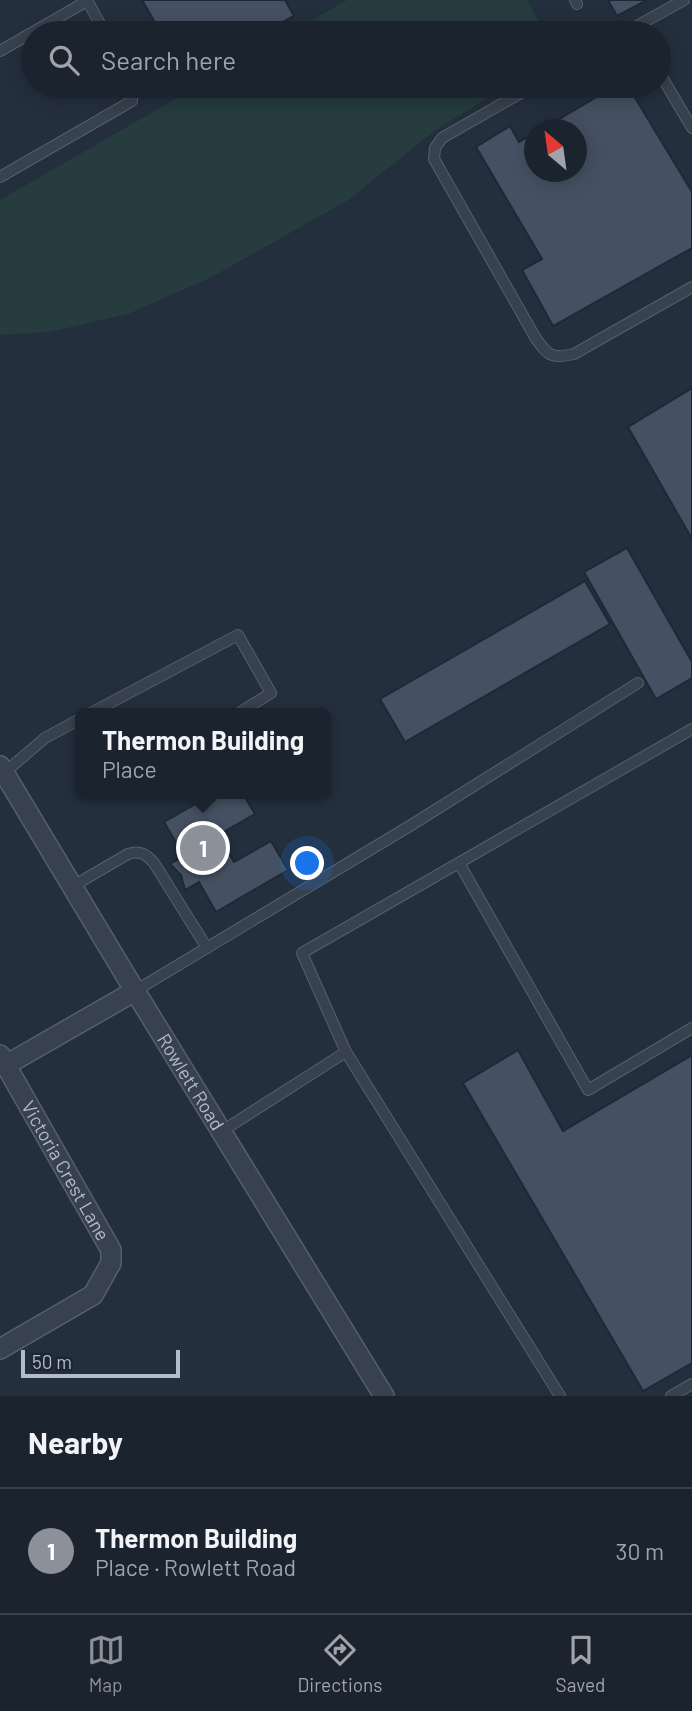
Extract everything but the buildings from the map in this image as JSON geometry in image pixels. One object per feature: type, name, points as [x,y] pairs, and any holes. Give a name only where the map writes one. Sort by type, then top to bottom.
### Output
[{"type":"street","name":"Rowlett Road","points":[[2,769],[384,1396]]},
{"type":"street","name":"Victoria Crest Lane","points":[[0,1349],[93,1295],[111,1263],[111,1250],[3,1060],[135,991]]},
{"type":"lane","points":[[649,21],[684,0]]},
{"type":"lane","points":[[52,21],[87,1],[98,21]]},
{"type":"lane","points":[[0,51],[21,39]]},
{"type":"lane","points":[[671,92],[692,128]]},
{"type":"lane","points":[[0,177],[132,102],[132,98]]},
{"type":"lane","points":[[512,98],[442,138],[435,148],[434,159],[546,353],[558,358],[573,354],[692,287]]},
{"type":"lane","points":[[100,708],[238,635],[271,693],[247,708]]},
{"type":"lane","points":[[135,991],[413,824],[638,683]]},
{"type":"lane","points":[[2,769],[45,738],[75,722]]},
{"type":"lane","points":[[561,1396],[346,1052],[302,953],[692,729]]},
{"type":"lane","points":[[73,887],[128,854],[144,854],[154,863],[207,948]]},
{"type":"lane","points":[[459,863],[588,1090],[692,1028]]},
{"type":"lane","points":[[222,1131],[346,1052]]},
{"type":"lane","points":[[671,1396],[692,1384]]},
{"type":"green space","points":[[347,0],[527,0],[538,21],[311,21]]},
{"type":"green space","points":[[177,98],[487,98],[433,132],[348,200],[210,278],[128,314],[49,332],[0,335],[0,200]]},
{"type":"place","name":"Thermon Building","points":[[203,848]]}]
